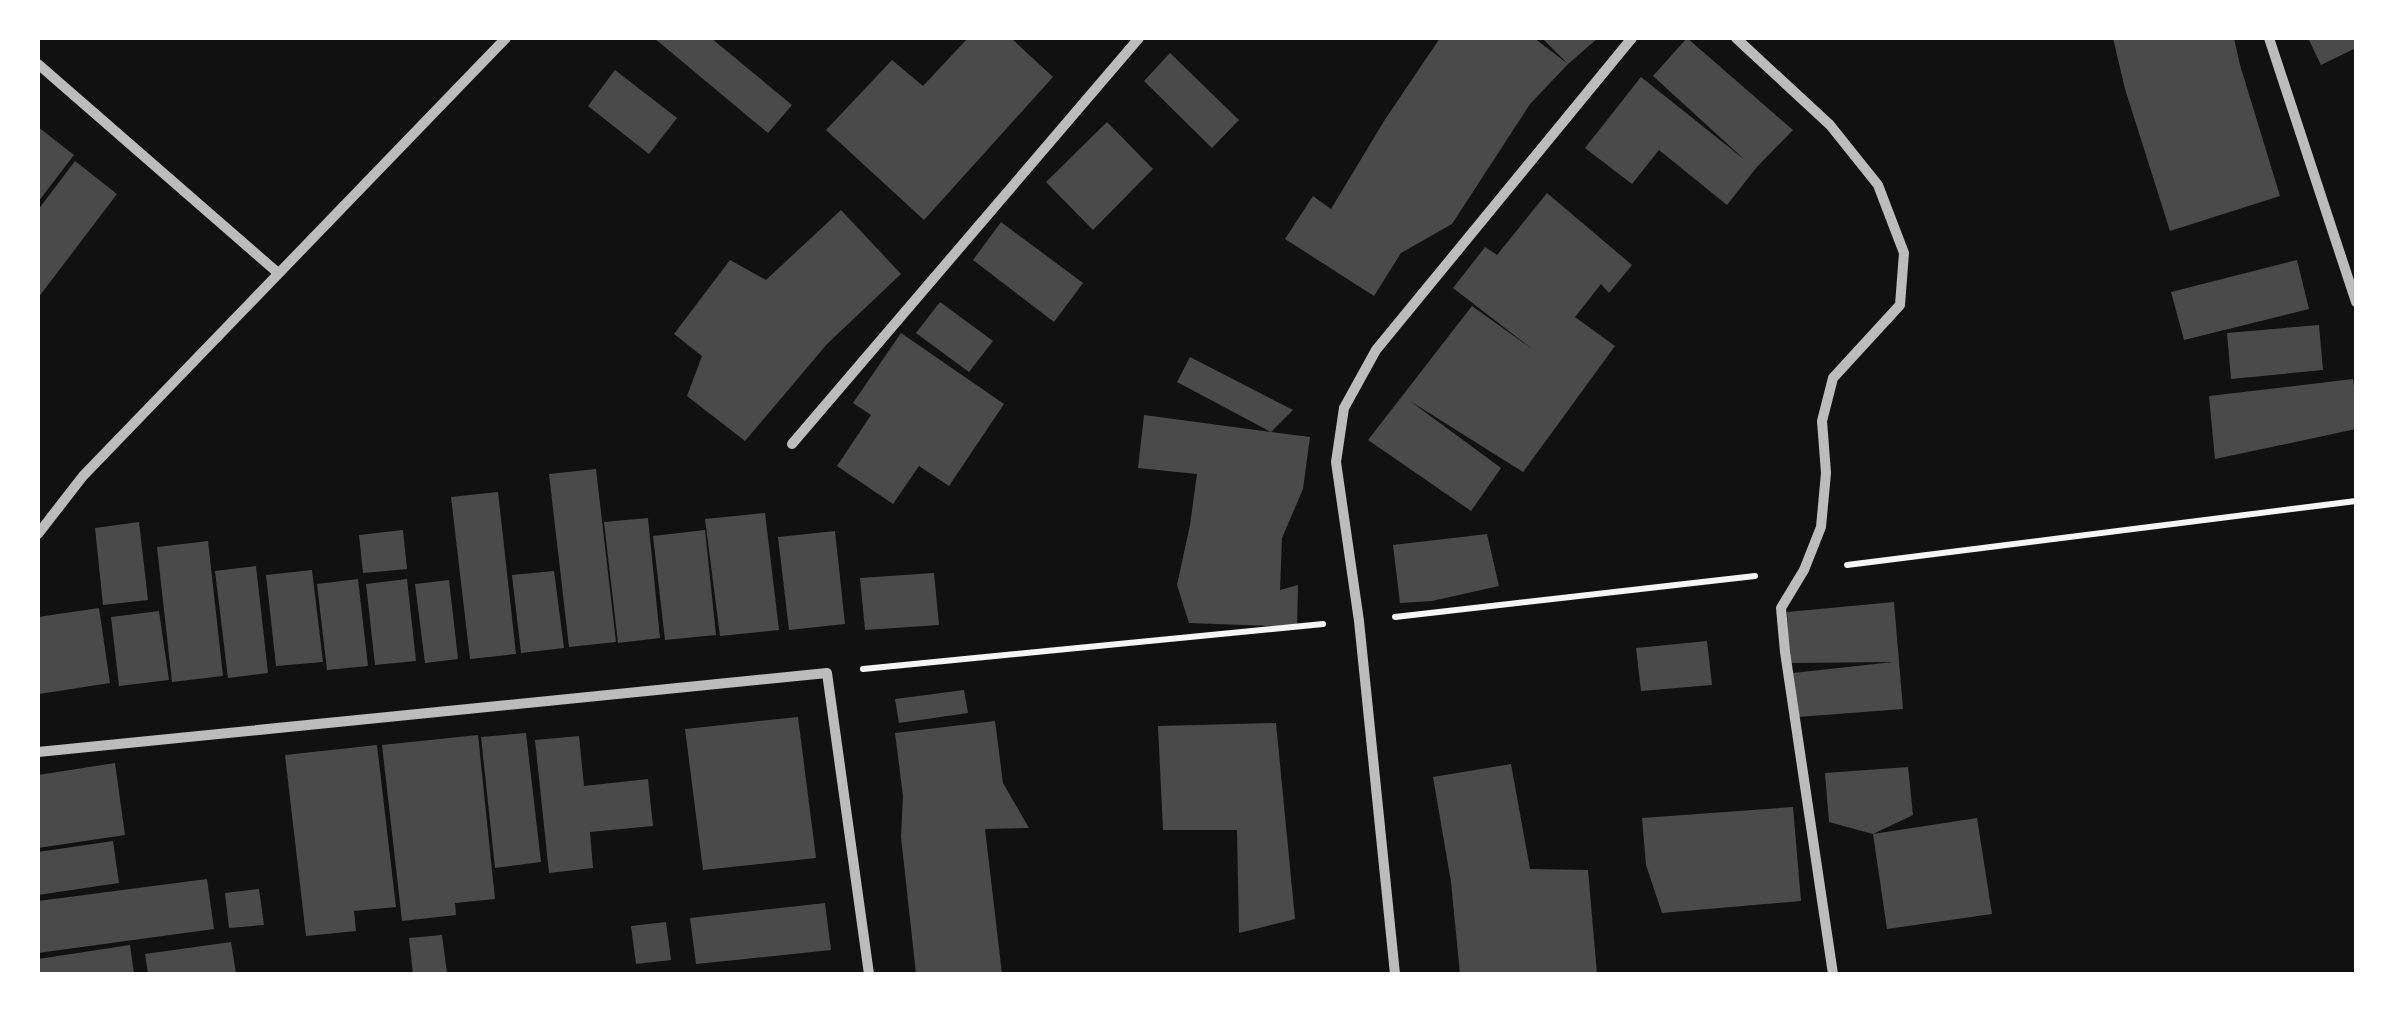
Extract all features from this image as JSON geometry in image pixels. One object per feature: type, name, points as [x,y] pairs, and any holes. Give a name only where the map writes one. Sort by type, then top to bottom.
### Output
[{"type":"street","points":[[38,534],[84,476],[506,38]]},
{"type":"street","points":[[792,444],[1139,38]]},
{"type":"street","points":[[1395,974],[1359,621],[1336,462],[1344,408],[1376,350],[1632,38]]},
{"type":"street","points":[[1736,38],[1830,125],[1878,184],[1904,253],[1900,305],[1833,378],[1822,421],[1826,473],[1821,527],[1804,570],[1782,608],[1833,974]]},
{"type":"street","points":[[2269,38],[2356,302]]},
{"type":"street","points":[[38,64],[278,272]]},
{"type":"street","points":[[38,752],[827,672],[870,974]]},
{"type":"path","points":[[827,672],[1359,621],[2356,501]]},
{"type":"building","points":[[654,38],[711,38],[792,105],[768,133]]},
{"type":"building","points":[[968,38],[1011,38],[1053,77],[924,220],[826,130],[892,60],[923,86]]},
{"type":"building","points":[[1440,38],[1534,38],[1568,64],[1530,104],[1452,224],[1401,253],[1374,296],[1285,239],[1313,196],[1331,209]]},
{"type":"building","points":[[1542,38],[1598,38],[1568,64]]},
{"type":"building","points":[[1687,38],[1793,130],[1727,205],[1659,150],[1632,184],[1585,148],[1641,77],[1745,160],[1653,76]]},
{"type":"building","points":[[2113,38],[2234,38],[2280,196],[2170,231]]},
{"type":"building","points":[[2308,38],[2356,38],[2356,48],[2321,65]]},
{"type":"building","points":[[1170,53],[1239,120],[1212,148],[1144,81]]},
{"type":"building","points":[[615,70],[677,118],[649,154],[588,106]]},
{"type":"building","points":[[1107,122],[1153,169],[1093,230],[1046,182]]},
{"type":"building","points":[[38,127],[74,155],[38,202]]},
{"type":"building","points":[[75,161],[117,194],[38,298],[38,210]]},
{"type":"building","points":[[1547,193],[1632,265],[1609,293],[1601,284],[1575,317],[1615,346],[1523,472],[1410,401],[1501,468],[1471,511],[1368,440],[1472,306],[1532,349],[1453,288],[1485,247],[1497,255]]},
{"type":"building","points":[[841,210],[901,274],[827,344],[745,441],[687,396],[702,356],[674,334],[730,260],[766,280]]},
{"type":"building","points":[[1001,222],[1083,283],[1054,322],[973,260]]},
{"type":"building","points":[[2297,260],[2309,309],[2184,340],[2171,292]]},
{"type":"building","points":[[940,302],[993,341],[969,372],[916,333]]},
{"type":"building","points":[[2319,325],[2323,370],[2231,379],[2227,333]]},
{"type":"building","points":[[901,333],[1004,404],[949,486],[919,466],[893,504],[837,466],[871,415],[853,403]]},
{"type":"building","points":[[1190,357],[1293,410],[1271,432],[1177,382]]},
{"type":"building","points":[[2353,379],[2356,429],[2215,459],[2209,396]]},
{"type":"building","points":[[1144,415],[1310,437],[1303,489],[1282,538],[1280,590],[1298,585],[1297,627],[1189,623],[1177,585],[1197,474],[1138,468]]},
{"type":"building","points":[[596,469],[616,642],[569,647],[549,474]]},
{"type":"building","points":[[498,492],[516,654],[470,659],[451,497]]},
{"type":"building","points":[[765,513],[779,630],[720,636],[705,519]]},
{"type":"building","points":[[648,518],[660,638],[618,643],[604,522]]},
{"type":"building","points":[[139,522],[148,600],[103,605],[95,528]]},
{"type":"building","points":[[403,530],[407,569],[363,573],[359,535]]},
{"type":"building","points":[[705,530],[716,635],[665,640],[653,536]]},
{"type":"building","points":[[835,531],[845,624],[789,630],[778,537]]},
{"type":"building","points":[[1487,534],[1499,586],[1432,601],[1400,603],[1393,545]]},
{"type":"building","points":[[208,541],[223,676],[172,682],[157,547]]},
{"type":"building","points":[[256,566],[268,673],[228,678],[215,571]]},
{"type":"building","points":[[312,570],[323,662],[276,666],[266,575]]},
{"type":"building","points":[[554,571],[564,648],[521,653],[512,575]]},
{"type":"building","points":[[934,573],[939,625],[865,630],[860,578]]},
{"type":"building","points":[[358,579],[368,666],[327,670],[317,584]]},
{"type":"building","points":[[407,579],[416,661],[375,665],[366,584]]},
{"type":"building","points":[[449,580],[458,659],[425,663],[415,584]]},
{"type":"building","points":[[1894,602],[1903,709],[1798,717],[1793,673],[1893,662],[1789,663],[1787,612]]},
{"type":"building","points":[[99,608],[110,683],[39,694],[38,617]]},
{"type":"building","points":[[159,611],[169,680],[119,686],[111,617]]},
{"type":"building","points":[[1707,641],[1712,685],[1641,691],[1636,648]]},
{"type":"building","points":[[964,690],[968,713],[899,723],[895,699]]},
{"type":"building","points":[[798,717],[816,858],[703,870],[685,729]]},
{"type":"building","points":[[995,721],[1003,783],[1029,828],[985,829],[1002,974],[916,974],[901,837],[903,796],[895,733]]},
{"type":"building","points":[[1276,723],[1295,919],[1239,933],[1237,830],[1163,830],[1158,726]]},
{"type":"building","points":[[526,733],[541,862],[495,868],[481,737]]},
{"type":"building","points":[[478,735],[495,899],[455,903],[456,915],[402,921],[382,745]]},
{"type":"building","points":[[579,736],[584,786],[648,779],[653,826],[590,832],[593,868],[549,873],[535,740]]},
{"type":"building","points":[[377,745],[396,907],[354,911],[356,931],[306,936],[285,755]]},
{"type":"building","points":[[115,763],[125,835],[38,848],[38,775]]},
{"type":"building","points":[[1511,764],[1530,869],[1588,870],[1597,974],[1460,974],[1451,882],[1433,777]]},
{"type":"building","points":[[1908,767],[1913,815],[1873,834],[1829,822],[1825,773]]},
{"type":"building","points":[[1793,807],[1801,901],[1662,913],[1646,865],[1642,818]]},
{"type":"building","points":[[1977,818],[1992,914],[1887,929],[1873,834]]},
{"type":"building","points":[[113,841],[119,883],[38,895],[38,852]]},
{"type":"building","points":[[207,879],[214,929],[38,953],[38,901]]},
{"type":"building","points":[[259,889],[264,925],[229,928],[225,893]]},
{"type":"building","points":[[825,903],[831,950],[696,964],[690,918]]},
{"type":"building","points":[[666,922],[671,960],[636,964],[631,926]]},
{"type":"building","points":[[442,935],[447,973],[413,974],[409,938]]},
{"type":"building","points":[[231,942],[236,974],[148,974],[145,954]]},
{"type":"building","points":[[130,945],[134,974],[38,974],[38,959]]}]
